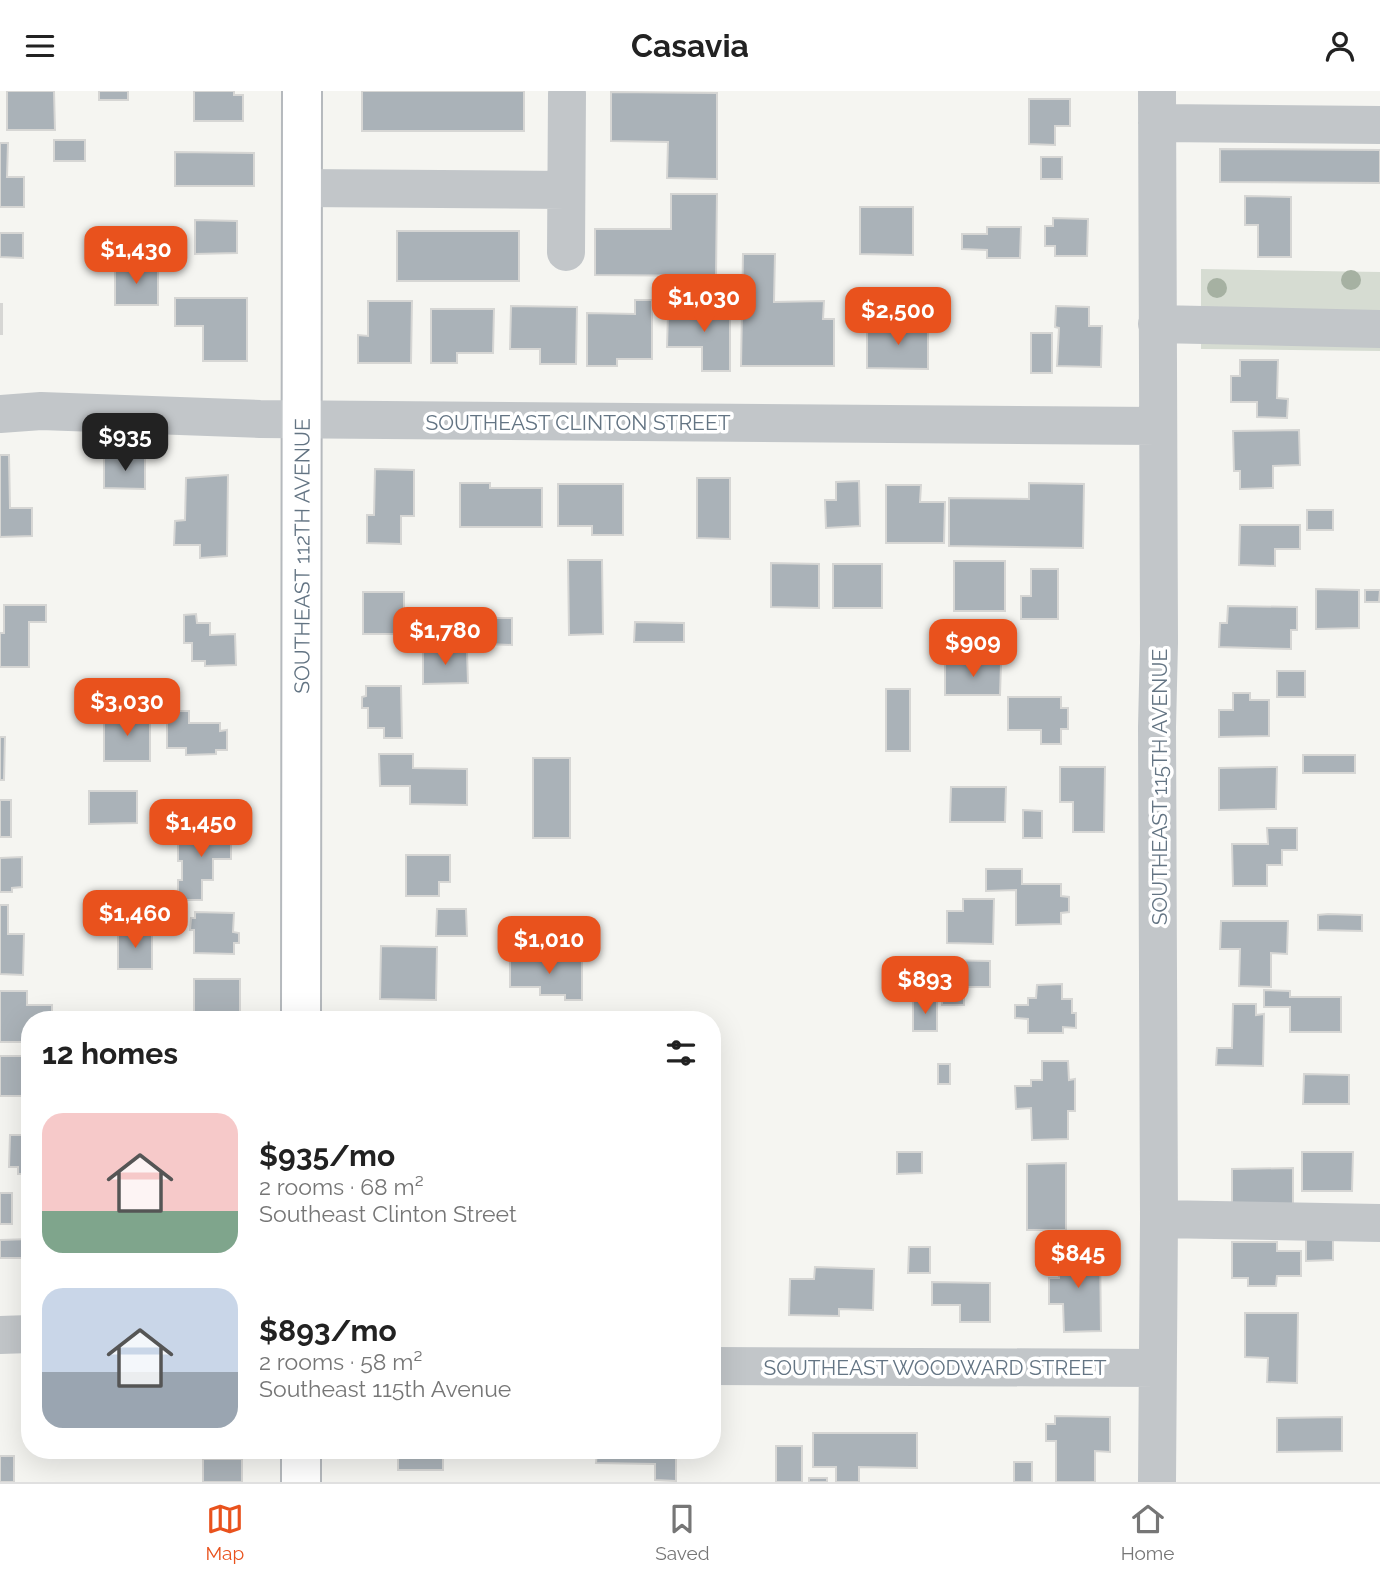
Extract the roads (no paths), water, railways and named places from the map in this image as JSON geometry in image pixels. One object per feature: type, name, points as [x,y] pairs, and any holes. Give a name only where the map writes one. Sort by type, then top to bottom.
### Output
[{"type":"main road","name":"SOUTHEAST 112TH AVENUE","points":[[301,1011],[302,91]]},
{"type":"main road","points":[[301,1459],[301,1482]]},
{"type":"street","points":[[566,252],[567,94]]},
{"type":"street","points":[[1157,107],[1380,125]]},
{"type":"street","name":"SOUTHEAST 115TH AVENUE","points":[[1157,107],[1157,1482]]},
{"type":"street","points":[[302,188],[566,190]]},
{"type":"street","points":[[1157,324],[1380,329]]},
{"type":"street","name":"SOUTHEAST CLINTON STREET","points":[[0,414],[53,411],[302,419],[1157,426]]},
{"type":"street","points":[[1159,1219],[1380,1223]]},
{"type":"street","points":[[0,1335],[21,1334]]},
{"type":"street","name":"SOUTHEAST WOODWARD STREET","points":[[721,1366],[1157,1368]]}]
